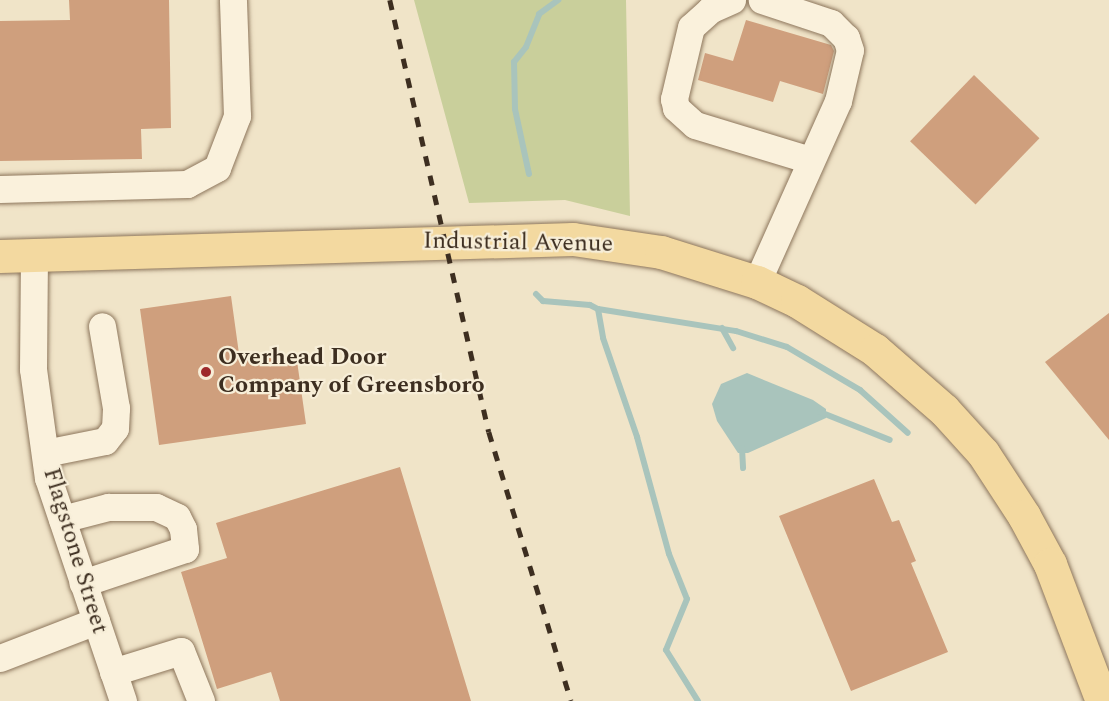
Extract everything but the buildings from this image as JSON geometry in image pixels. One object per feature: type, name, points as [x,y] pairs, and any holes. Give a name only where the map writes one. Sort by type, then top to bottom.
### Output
[{"type":"main road","name":"Industrial Avenue","points":[[0,256],[573,239],[661,252],[757,282],[875,350],[944,410],[983,453],[1024,516],[1050,564],[1102,701]]},
{"type":"street","points":[[0,189],[186,184],[217,168],[237,116],[233,0]]},
{"type":"street","points":[[732,0],[710,10],[691,27],[674,99],[676,108],[695,125],[810,160]]},
{"type":"street","points":[[757,282],[838,101],[850,50],[846,38],[831,23],[762,0]]},
{"type":"street","name":"Flagstone Street","points":[[34,255],[33,369],[48,478],[123,701]]},
{"type":"street","points":[[45,453],[105,441],[115,428],[116,408],[102,326]]},
{"type":"street","points":[[62,519],[108,507],[156,507],[177,517],[183,530],[185,549],[83,583]]},
{"type":"street","points":[[0,658],[96,621]]},
{"type":"street","points":[[113,672],[181,651],[201,701]]},
{"type":"green space","points":[[414,0],[626,0],[630,216],[565,200],[469,203]]},
{"type":"water","points":[[747,373],[813,400],[826,409],[826,418],[748,453],[738,453],[717,421],[712,404],[721,384]]},
{"type":"waterway","points":[[529,174],[515,109],[514,62],[526,47],[539,14],[558,0]]},
{"type":"waterway","points":[[536,294],[543,301],[590,305],[598,309],[603,338],[637,437],[669,554],[687,599],[666,650],[698,701]]},
{"type":"waterway","points":[[598,309],[736,331],[787,347],[860,390],[908,433]]},
{"type":"waterway","points":[[722,328],[733,348]]},
{"type":"waterway","points":[[820,412],[890,440]]},
{"type":"waterway","points":[[742,448],[743,468]]},
{"type":"railway","points":[[390,0],[489,432],[571,701]]},
{"type":"place","name":"Overhead Door Company of Greensboro","points":[[206,372]]}]
